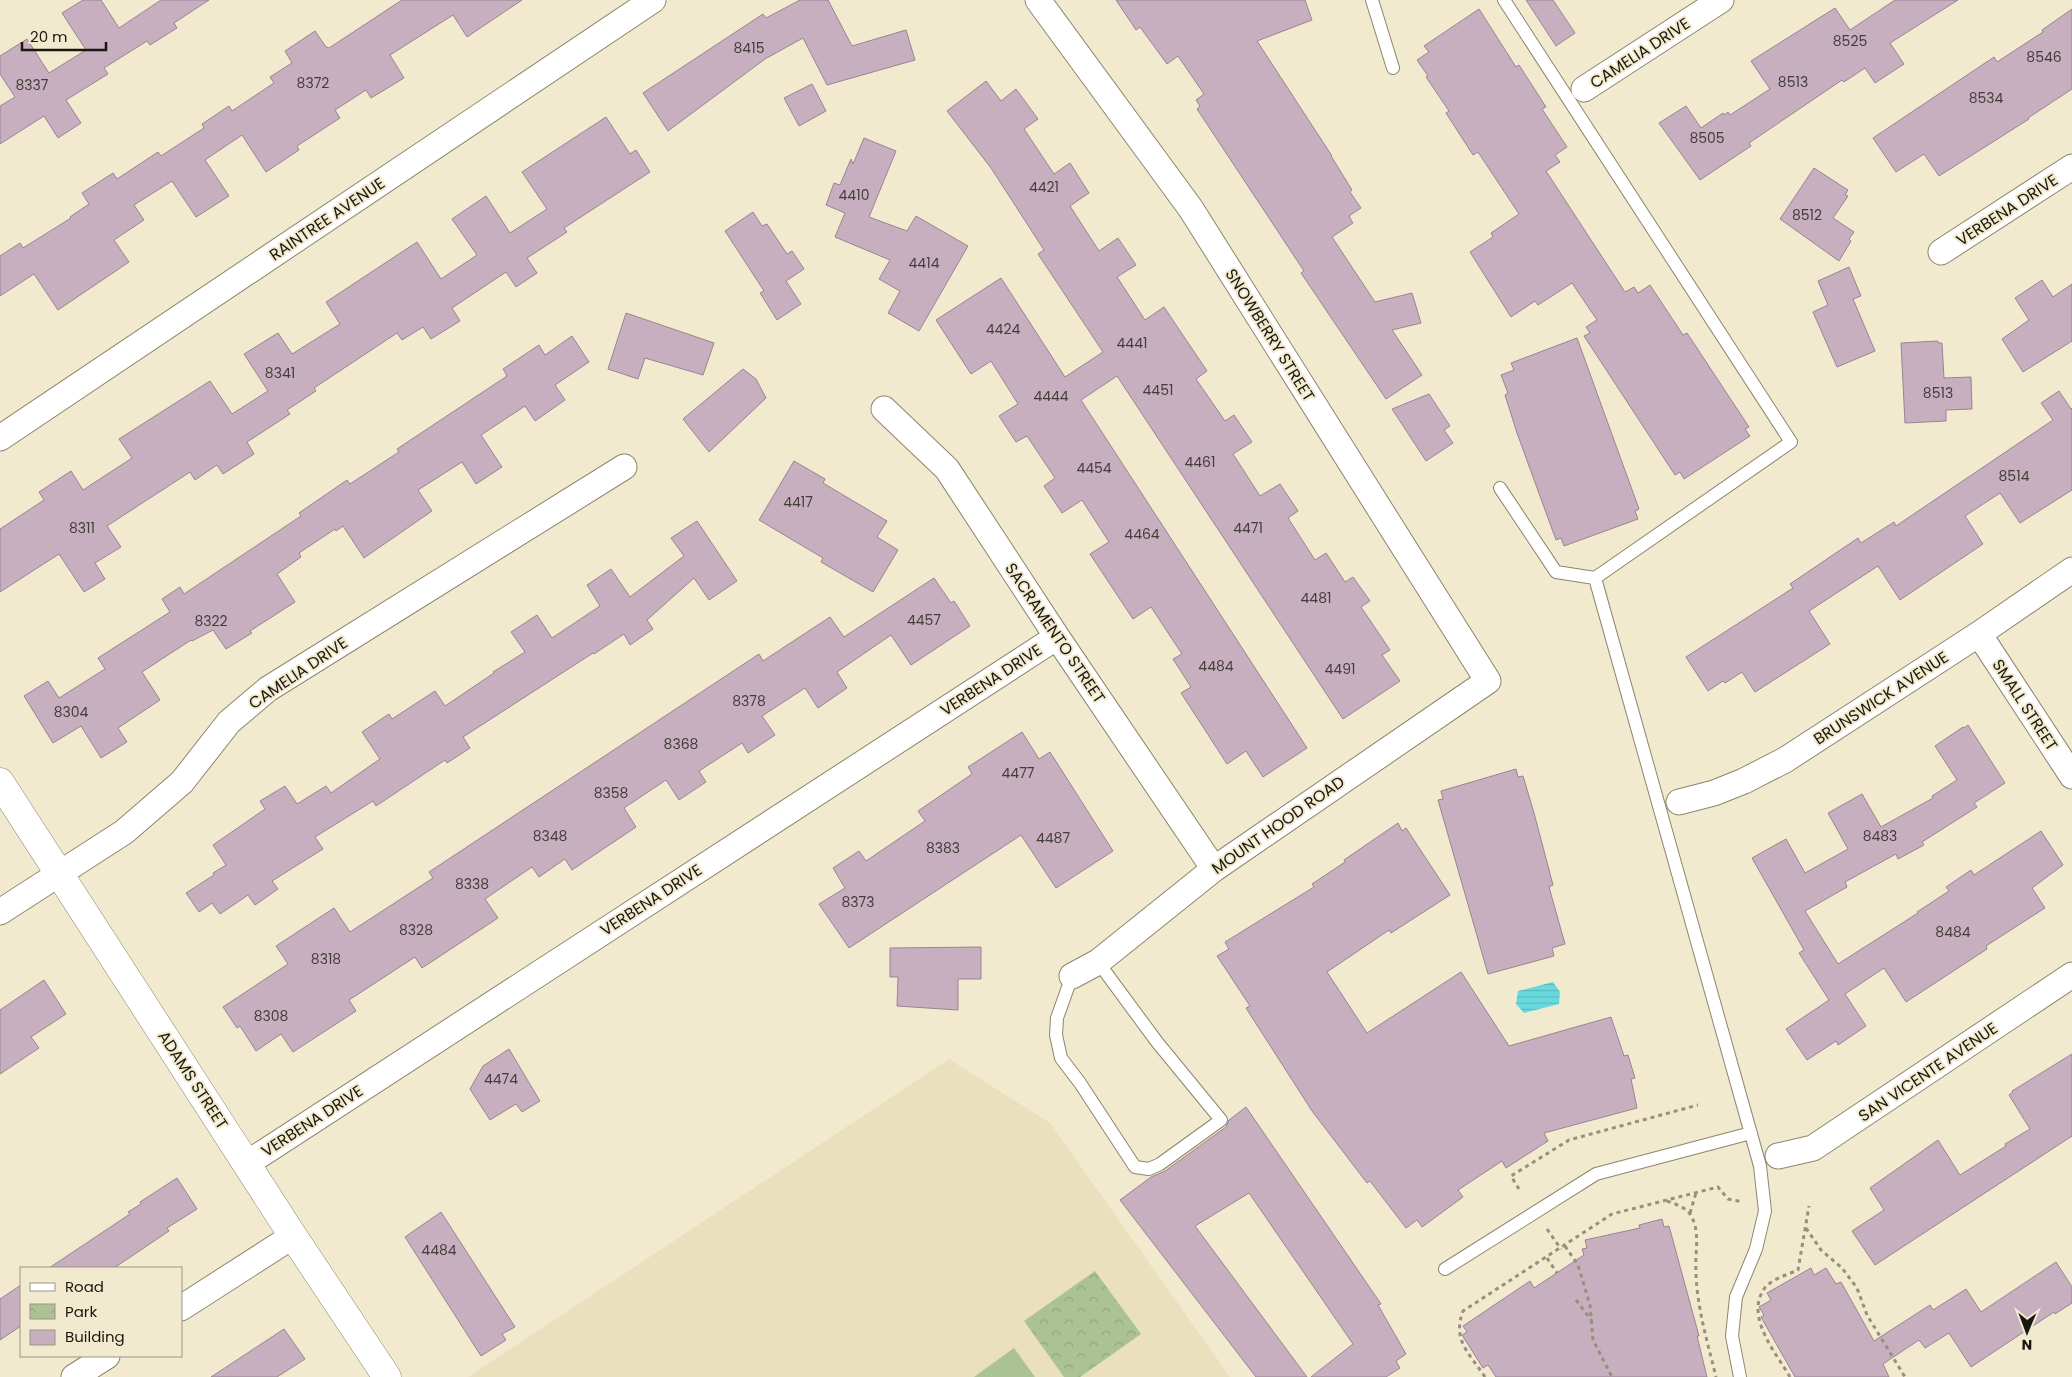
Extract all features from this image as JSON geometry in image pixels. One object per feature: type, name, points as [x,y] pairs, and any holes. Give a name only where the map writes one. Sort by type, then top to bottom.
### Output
[{"type":"main road","name":"ADAMS STREET","points":[[0,782],[246,1164],[387,1377]]},
{"type":"street","name":"RAINTREE AVENUE","points":[[0,438],[653,0]]},
{"type":"street","name":"SNOWBERRY STREET","points":[[1038,0],[1190,209],[1488,681]]},
{"type":"street","name":"CAMELIA DRIVE","points":[[1576,94],[1721,0]]},
{"type":"street","name":"VERBENA DRIVE","points":[[1941,252],[2072,167]]},
{"type":"street","name":"SACRAMENTO STREET","points":[[884,409],[947,469],[1057,637],[1214,869]]},
{"type":"street","name":"CAMELIA DRIVE","points":[[0,912],[124,832],[182,782],[229,722],[268,689],[624,467]]},
{"type":"street","name":"BRUNSWICK AVENUE","points":[[1669,804],[1714,793],[1744,781],[1785,760],[1979,634],[2072,570]]},
{"type":"street","name":"SMALL STREET","points":[[1979,634],[2072,776]]},
{"type":"street","name":"VERBENA DRIVE","points":[[246,1164],[1057,637]]},
{"type":"street","name":"MOUNT HOOD ROAD","points":[[1072,976],[1098,962],[1214,869],[1488,681]]},
{"type":"street","name":"SAN VICENTE AVENUE","points":[[1769,1159],[1814,1148],[2072,975]]},
{"type":"street","points":[[182,1307],[293,1236]]},
{"type":"street","points":[[74,1377],[105,1357]]},
{"type":"lane","points":[[1372,0],[1393,68]]},
{"type":"lane","points":[[1500,488],[1556,572],[1595,578],[1791,442],[1576,94],[1504,0]]},
{"type":"lane","points":[[1595,578],[1669,804],[1751,1132],[1769,1159],[1765,1211],[1756,1249],[1736,1297],[1732,1336],[1740,1377]]},
{"type":"lane","points":[[1072,976],[1058,1018],[1056,1035],[1061,1058],[1080,1083],[1135,1167],[1149,1169],[1160,1164],[1221,1120],[1157,1042],[1098,962]]},
{"type":"lane","points":[[1445,1269],[1596,1174],[1751,1132]]},
{"type":"path","points":[[1519,1189],[1511,1176],[1569,1140],[1698,1105]]},
{"type":"path","points":[[1485,1377],[1460,1339],[1459,1322],[1464,1311],[1612,1214],[1718,1187],[1728,1199],[1746,1202]]},
{"type":"path","points":[[1690,1213],[1696,1193]]},
{"type":"path","points":[[1666,1201],[1680,1206],[1690,1213],[1696,1226],[1695,1284],[1716,1377]]},
{"type":"path","points":[[1790,1377],[1758,1321],[1758,1304],[1764,1288],[1798,1270],[1809,1206]]},
{"type":"path","points":[[1545,1226],[1561,1249]]},
{"type":"path","points":[[1806,1227],[1821,1250],[1842,1268],[1857,1288],[1867,1315],[1905,1377]]},
{"type":"path","points":[[1565,1246],[1578,1265],[1590,1304],[1593,1340],[1612,1377]]},
{"type":"path","points":[[1547,1258],[1558,1273]]},
{"type":"path","points":[[1576,1300],[1592,1322]]},
{"type":"shaded area","points":[[949,1059],[1050,1123],[1230,1377],[468,1377]]},
{"type":"green space","points":[[1095,1271],[1141,1334],[1080,1377],[1064,1377],[1024,1321]]},
{"type":"green space","points":[[1014,1348],[1035,1377],[974,1377]]},
{"type":"water","points":[[1553,982],[1560,992],[1559,1004],[1524,1013],[1516,1004],[1518,991]]},
{"type":"building","points":[[83,0],[101,0],[119,28],[161,0],[209,0],[174,23],[177,28],[150,45],[147,41],[104,68],[108,74],[66,100],[81,123],[58,138],[44,116],[0,144],[0,106],[15,97],[0,74],[0,56],[27,39],[49,73],[86,50],[62,13]]},
{"type":"building","points":[[402,0],[522,0],[467,37],[453,15],[390,55],[404,78],[371,98],[366,90],[335,110],[340,118],[297,146],[299,150],[266,172],[242,135],[205,160],[229,196],[196,217],[172,181],[134,205],[144,220],[114,240],[129,262],[58,310],[34,274],[0,296],[0,256],[20,243],[23,248],[71,218],[89,204],[82,193],[113,173],[117,179],[158,152],[161,156],[204,128],[202,124],[229,106],[232,111],[274,83],[270,77],[292,63],[285,51],[315,31],[326,47],[329,48]]},
{"type":"building","points":[[800,0],[828,0],[852,46],[906,30],[915,60],[827,85],[803,38],[765,59],[668,131],[643,93],[763,14],[766,18]]},
{"type":"building","points":[[1116,0],[1305,0],[1312,20],[1257,41],[1332,156],[1352,190],[1350,192],[1361,208],[1349,216],[1353,223],[1332,237],[1375,302],[1412,293],[1421,323],[1392,330],[1422,375],[1386,399],[1301,273],[1304,271],[1197,109],[1200,106],[1196,100],[1204,94],[1178,56],[1167,64],[1140,27],[1136,30]]},
{"type":"building","points":[[1526,0],[1553,0],[1575,33],[1556,46]]},
{"type":"building","points":[[1895,0],[1958,0],[1890,43],[1904,64],[1875,83],[1865,68],[1844,82],[1842,80],[1749,143],[1751,146],[1700,180],[1659,123],[1686,106],[1701,128],[1723,113],[1724,115],[1728,112],[1730,115],[1770,89],[1751,61],[1835,8],[1850,30]]},
{"type":"building","points":[[1479,9],[1516,67],[1519,65],[1546,107],[1542,109],[1567,147],[1555,155],[1560,162],[1546,171],[1625,292],[1634,287],[1638,293],[1650,285],[1683,335],[1687,333],[1749,427],[1745,429],[1750,436],[1684,479],[1680,472],[1675,475],[1584,336],[1590,333],[1586,327],[1597,320],[1572,283],[1538,305],[1535,301],[1511,317],[1470,252],[1493,237],[1491,233],[1519,214],[1478,152],[1473,155],[1446,113],[1449,111],[1417,60],[1429,52],[1424,46]]},
{"type":"building","points":[[2072,9],[2072,89],[2029,119],[1939,176],[1924,154],[1896,172],[1873,138],[1994,57],[1997,62],[2043,32],[2042,30]]},
{"type":"building","points":[[986,81],[1001,101],[1016,89],[1038,119],[1024,129],[1054,174],[1070,163],[1089,193],[1070,206],[1099,251],[1118,238],[1136,265],[1117,277],[1145,320],[1164,307],[1207,371],[1196,379],[1225,421],[1234,415],[1252,442],[1233,454],[1260,496],[1280,484],[1298,511],[1288,518],[1315,560],[1326,553],[1345,582],[1353,577],[1370,601],[1361,607],[1390,650],[1382,655],[1400,681],[1343,719],[1117,376],[1081,400],[1307,748],[1263,777],[1246,751],[1227,764],[1181,693],[1191,687],[1173,659],[1182,654],[1151,607],[1133,619],[1090,554],[1109,542],[1082,500],[1062,513],[1044,486],[1055,478],[1027,436],[1016,442],[999,416],[1018,404],[991,361],[971,374],[936,320],[1001,278],[1065,377],[1103,352],[1038,254],[1044,250],[991,168],[947,111]]},
{"type":"building","points":[[812,84],[826,111],[799,126],[784,98]]},
{"type":"building","points":[[606,117],[630,154],[636,150],[650,172],[564,228],[567,232],[527,258],[537,273],[516,287],[506,272],[452,308],[460,321],[431,339],[423,327],[402,340],[397,333],[314,388],[316,391],[287,410],[290,414],[247,442],[254,454],[223,474],[217,465],[195,480],[190,472],[107,526],[121,547],[95,563],[105,579],[84,592],[59,554],[0,592],[0,529],[44,500],[39,492],[71,471],[83,490],[132,458],[119,439],[210,381],[232,414],[268,391],[244,354],[278,333],[292,354],[340,324],[326,302],[417,242],[441,279],[477,255],[452,219],[486,196],[510,233],[547,209],[522,172]]},
{"type":"building","points":[[864,138],[896,151],[869,217],[907,231],[916,216],[968,246],[919,331],[888,313],[900,291],[879,279],[890,260],[835,237],[845,213],[826,205],[834,183],[840,185],[851,159],[853,164]]},
{"type":"building","points":[[1814,168],[1848,190],[1845,195],[1848,196],[1833,218],[1854,232],[1839,261],[1780,219]]},
{"type":"building","points":[[753,212],[762,226],[767,224],[787,254],[792,251],[804,269],[786,281],[801,304],[777,320],[760,293],[764,291],[725,231]]},
{"type":"building","points":[[1849,267],[1861,296],[1853,299],[1875,351],[1837,367],[1813,312],[1828,305],[1818,281]]},
{"type":"building","points":[[2042,280],[2053,297],[2072,284],[2072,341],[2023,372],[2002,339],[2029,320],[2015,298]]},
{"type":"building","points":[[626,313],[714,343],[703,375],[645,358],[638,379],[608,369]]},
{"type":"building","points":[[572,336],[589,362],[555,385],[565,400],[535,421],[525,406],[481,435],[502,467],[476,484],[462,462],[418,490],[432,511],[364,558],[343,526],[336,531],[335,529],[299,553],[301,557],[277,574],[295,602],[226,649],[213,630],[191,640],[142,672],[160,700],[118,728],[127,742],[101,758],[81,726],[53,743],[24,696],[48,681],[59,698],[105,669],[98,658],[170,612],[162,599],[180,587],[184,594],[301,516],[299,513],[347,480],[350,484],[399,452],[397,449],[507,376],[503,369],[539,345],[545,355]]},
{"type":"building","points":[[1577,338],[1639,509],[1635,511],[1638,519],[1564,546],[1561,538],[1556,540],[1517,433],[1505,395],[1508,393],[1501,375],[1514,370],[1511,363]]},
{"type":"building","points":[[1938,341],[1938,343],[1942,343],[1944,378],[1971,377],[1972,409],[1946,410],[1946,421],[1905,423],[1901,343]]},
{"type":"building","points":[[743,369],[756,379],[766,398],[709,452],[683,419]]},
{"type":"building","points":[[2059,391],[2072,408],[2072,490],[2020,523],[2000,493],[1965,516],[1983,544],[1900,600],[1878,566],[1809,611],[1830,644],[1755,692],[1742,672],[1708,691],[1686,657],[1793,588],[1790,584],[1858,538],[1861,543],[1894,522],[1896,526],[2053,420],[2041,403]]},
{"type":"building","points":[[1429,394],[1450,426],[1444,430],[1453,443],[1426,461],[1392,409]]},
{"type":"building","points":[[794,461],[825,479],[823,483],[887,521],[877,537],[898,550],[873,592],[821,562],[823,558],[759,520]]},
{"type":"building","points":[[697,521],[737,581],[709,600],[694,578],[647,620],[653,629],[630,645],[624,634],[463,737],[470,748],[447,763],[445,760],[376,806],[373,801],[315,837],[323,849],[272,881],[278,889],[255,905],[248,895],[220,914],[212,903],[199,912],[186,893],[226,865],[213,845],[265,809],[260,801],[285,786],[297,804],[326,786],[331,793],[380,759],[362,732],[389,714],[392,719],[435,691],[445,706],[525,652],[511,632],[537,615],[552,638],[600,606],[587,585],[611,569],[630,597],[684,556],[671,538]]},
{"type":"building","points":[[934,578],[951,603],[954,601],[970,626],[911,665],[891,635],[837,672],[847,688],[818,708],[805,688],[762,716],[775,735],[748,753],[742,743],[699,771],[706,782],[679,800],[666,780],[624,808],[636,827],[572,870],[565,859],[539,877],[532,867],[485,899],[498,918],[422,968],[415,957],[349,1000],[356,1011],[293,1052],[281,1034],[256,1051],[240,1026],[237,1028],[223,1007],[288,964],[276,946],[334,908],[350,932],[433,878],[429,872],[759,654],[763,661],[830,617],[844,637]]},
{"type":"building","points":[[1968,725],[2005,783],[1974,803],[1977,807],[1922,842],[1924,845],[1898,859],[1896,854],[1845,882],[1847,887],[1805,911],[1838,964],[1918,913],[1949,891],[1946,887],[1971,870],[1974,875],[2041,831],[2063,865],[2032,888],[2045,908],[1986,946],[1987,949],[1906,1002],[1884,968],[1845,994],[1866,1026],[1838,1045],[1836,1041],[1807,1060],[1786,1029],[1829,1000],[1799,953],[1804,950],[1752,858],[1786,839],[1805,873],[1848,849],[1828,813],[1862,794],[1881,827],[1933,798],[1932,796],[1957,780],[1935,746]]},
{"type":"building","points":[[1022,732],[1039,759],[1050,752],[1113,851],[1056,888],[1021,835],[849,948],[819,904],[845,888],[833,868],[859,851],[866,861],[925,821],[918,811],[972,774],[968,767]]},
{"type":"building","points":[[1516,769],[1518,777],[1523,776],[1534,813],[1553,885],[1549,887],[1565,944],[1552,948],[1554,956],[1488,974],[1438,800],[1443,799],[1441,791]]},
{"type":"building","points":[[1398,823],[1402,831],[1406,828],[1450,895],[1391,933],[1389,930],[1327,972],[1367,1033],[1461,972],[1509,1046],[1611,1017],[1624,1056],[1628,1055],[1635,1078],[1631,1079],[1637,1108],[1544,1133],[1548,1141],[1506,1168],[1502,1161],[1458,1190],[1463,1197],[1422,1227],[1417,1220],[1406,1228],[1370,1181],[1367,1183],[1312,1111],[1246,1008],[1250,1006],[1217,956],[1229,949],[1225,942],[1314,887],[1312,884]]},
{"type":"building","points":[[981,947],[981,979],[958,979],[958,1010],[897,1006],[898,977],[890,977],[890,948]]},
{"type":"building","points":[[44,980],[66,1014],[31,1037],[39,1048],[0,1074],[0,1010]]},
{"type":"building","points":[[509,1049],[540,1101],[522,1112],[516,1104],[490,1120],[470,1089],[483,1066]]},
{"type":"building","points":[[2072,1054],[2072,1136],[1875,1265],[1852,1231],[1884,1210],[1870,1188],[1938,1140],[1960,1175],[2006,1146],[2005,1144],[2030,1129],[2009,1095],[2012,1091]]},
{"type":"building","points":[[1246,1107],[1381,1304],[1378,1305],[1406,1354],[1396,1361],[1400,1368],[1386,1377],[1311,1377],[1353,1344],[1249,1193],[1195,1226],[1307,1377],[1256,1377],[1120,1200],[1151,1177],[1165,1171],[1226,1127],[1229,1120]]},
{"type":"building","points":[[177,1178],[197,1209],[167,1228],[169,1231],[115,1267],[50,1267],[130,1214],[128,1212],[141,1204],[140,1202]]},
{"type":"building","points":[[441,1212],[515,1327],[502,1334],[506,1340],[481,1356],[405,1237]]},
{"type":"building","points":[[1662,1219],[1664,1227],[1669,1226],[1699,1336],[1697,1336],[1707,1377],[1496,1377],[1488,1365],[1483,1368],[1462,1335],[1467,1332],[1463,1326],[1530,1281],[1534,1288],[1584,1255],[1582,1249],[1587,1248],[1585,1240],[1640,1228],[1639,1225]]},
{"type":"building","points":[[2056,1262],[2072,1287],[2072,1303],[2055,1314],[2054,1312],[1971,1367],[1949,1333],[1925,1348],[1919,1340],[1883,1364],[1889,1377],[1795,1377],[1761,1317],[1764,1315],[1759,1307],[1771,1300],[1767,1293],[1811,1268],[1814,1275],[1826,1268],[1836,1284],[1841,1282],[1874,1341],[1930,1305],[1933,1310],[1966,1289],[1981,1312]]},
{"type":"building","points":[[20,1286],[20,1327],[0,1340],[0,1299]]},
{"type":"building","points":[[284,1329],[305,1359],[277,1377],[211,1377]]}]
